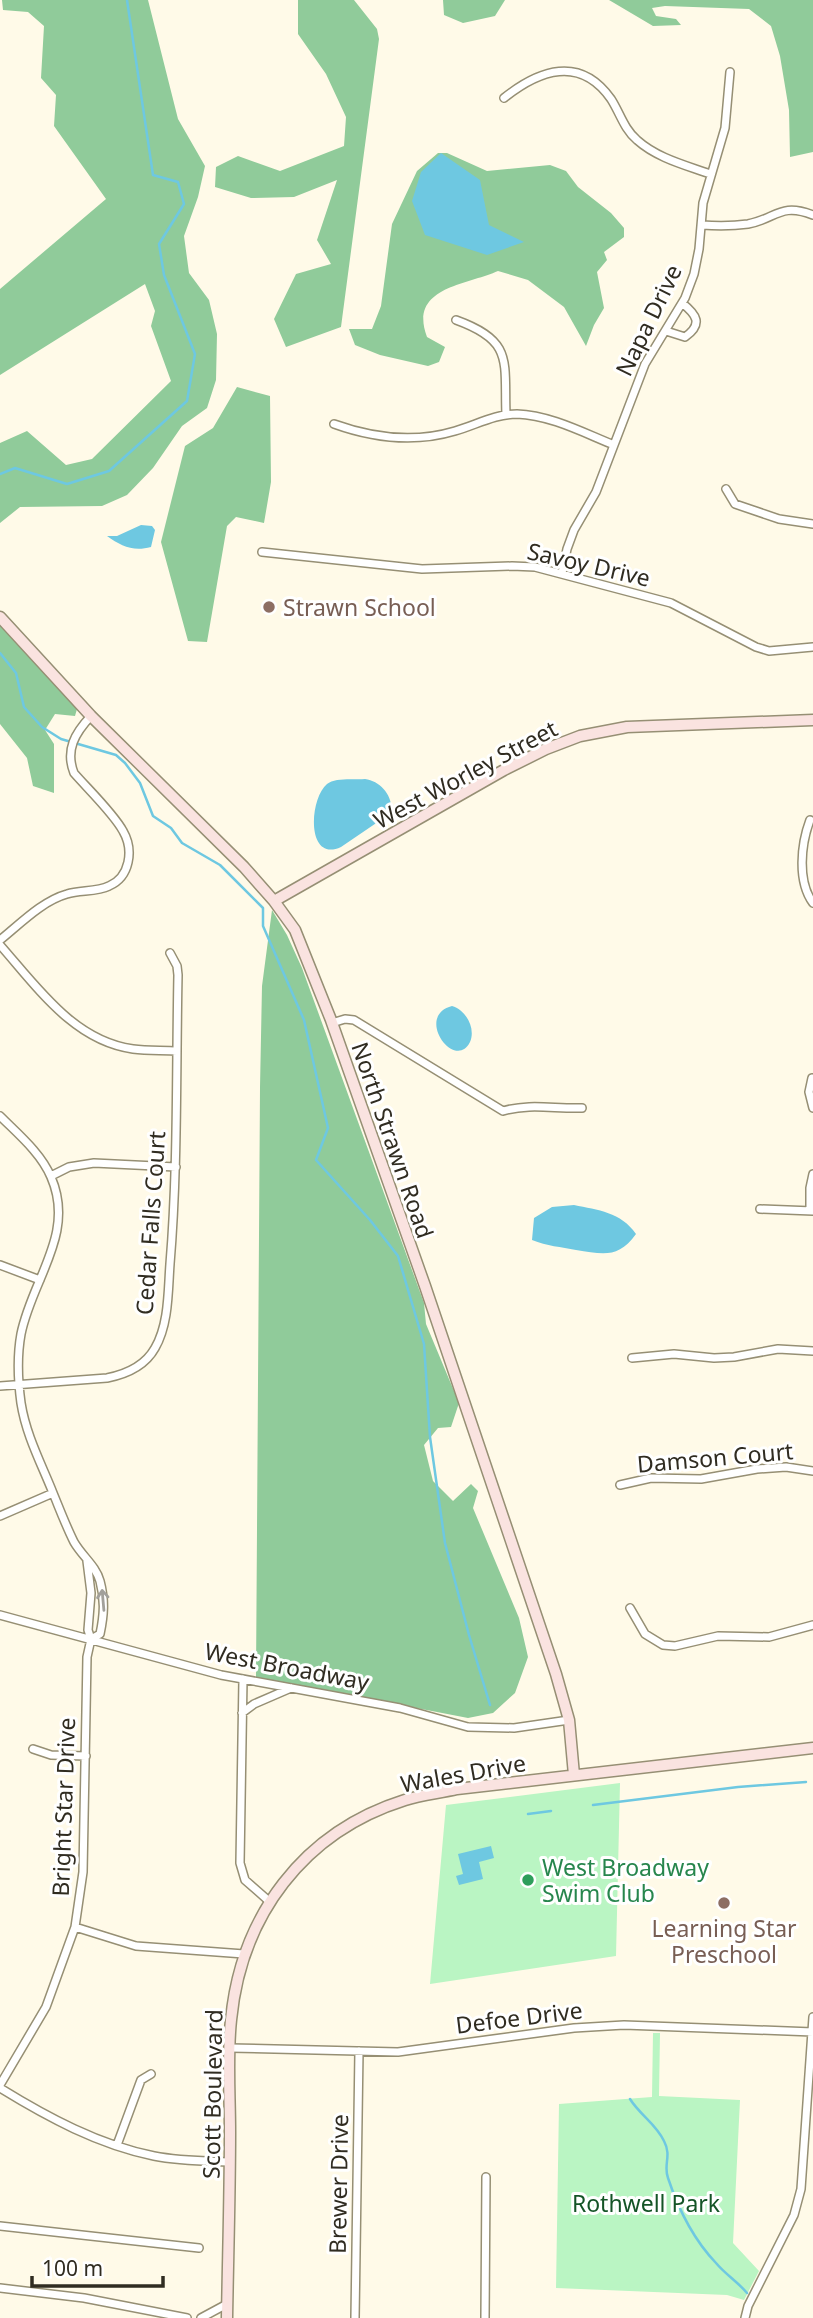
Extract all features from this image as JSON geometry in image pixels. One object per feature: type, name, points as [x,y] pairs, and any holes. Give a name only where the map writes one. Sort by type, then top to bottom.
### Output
[{"type":"street","points":[[504,98],[522,83],[544,73],[563,71],[585,76],[601,86],[634,138],[651,152],[710,174]]},
{"type":"street","name":"Napa Drive","points":[[562,573],[574,530],[596,492],[645,364],[682,303],[694,274],[703,203],[725,128],[730,72]]},
{"type":"street","points":[[702,225],[750,223],[787,209],[813,215]]},
{"type":"street","points":[[666,331],[685,337],[694,331],[697,322],[693,312],[682,303]]},
{"type":"street","points":[[456,320],[491,336],[500,348],[504,359],[506,415]]},
{"type":"street","points":[[334,424],[369,434],[415,438],[454,432],[506,415],[526,415],[614,445]]},
{"type":"street","points":[[726,489],[735,504],[779,519],[813,524]]},
{"type":"street","name":"Savoy Drive","points":[[262,552],[386,566],[433,569],[512,566],[562,573],[623,593],[671,603],[756,647],[769,651],[813,647]]},
{"type":"street","name":"North Strawn Road","points":[[0,617],[91,716],[244,867],[295,930],[332,1023],[425,1286],[547,1648],[569,1720],[574,1775]]},
{"type":"street","points":[[0,940],[55,899],[66,894],[108,887],[121,879],[129,864],[130,851],[124,831],[74,773],[71,764],[73,740],[79,728],[91,716]]},
{"type":"street","name":"West Worley Street","points":[[274,901],[504,770],[580,736],[626,727],[813,720]]},
{"type":"street","points":[[810,820],[804,836],[803,858],[808,897],[813,903]]},
{"type":"street","points":[[0,945],[56,1008],[80,1028],[100,1039],[132,1049],[177,1051]]},
{"type":"street","name":"Cedar Falls Court","points":[[0,1386],[107,1378],[124,1374],[138,1367],[152,1353],[162,1331],[166,1311],[176,1167],[178,975],[177,966],[170,953]]},
{"type":"street","points":[[332,1023],[345,1019],[354,1020],[503,1111],[535,1105],[558,1109],[582,1108]]},
{"type":"street","points":[[812,1078],[809,1092],[813,1108]]},
{"type":"street","points":[[0,1116],[41,1159],[51,1176],[59,1203],[57,1237],[22,1332],[19,1385],[26,1427],[65,1523],[86,1561],[98,1573],[105,1608],[100,1634],[91,1639],[88,1630],[91,1594],[86,1561]]},
{"type":"street","points":[[51,1176],[69,1167],[94,1163],[176,1167]]},
{"type":"street","points":[[760,1209],[811,1211],[810,1188],[813,1174]]},
{"type":"street","points":[[0,1265],[40,1280]]},
{"type":"street","points":[[632,1358],[674,1354],[734,1357],[778,1349],[813,1351]]},
{"type":"street","name":"Damson Court","points":[[620,1485],[652,1478],[722,1477],[757,1469],[786,1467],[813,1471]]},
{"type":"street","points":[[0,1516],[53,1493]]},
{"type":"street","points":[[630,1608],[645,1634],[663,1645],[675,1646],[718,1636],[769,1637],[813,1625]]},
{"type":"street","name":"West Broadway","points":[[0,1615],[243,1679],[400,1708],[468,1727],[514,1728],[569,1720]]},
{"type":"street","name":"Bright Star Drive","points":[[0,2086],[47,2007],[75,1927],[83,1872],[87,1657],[91,1639]]},
{"type":"street","points":[[243,1679],[240,1863],[245,1880],[270,1902]]},
{"type":"street","points":[[242,1713],[254,1704],[291,1688]]},
{"type":"street","points":[[574,1775],[813,1748]]},
{"type":"street","points":[[33,1749],[51,1755],[86,1756]]},
{"type":"street","name":"Wales Drive","points":[[270,1902],[310,1853],[355,1821],[377,1811],[406,1800],[457,1789],[574,1775]]},
{"type":"street","name":"Scott Boulevard","points":[[227,2318],[230,2048],[234,1999],[244,1954],[270,1902]]},
{"type":"street","points":[[75,1927],[136,1947],[244,1954]]},
{"type":"street","points":[[745,2318],[748,2306],[794,2215],[801,2189],[813,2017]]},
{"type":"street","name":"Defoe Drive","points":[[230,2048],[398,2052],[574,2028],[624,2025],[813,2032]]},
{"type":"street","name":"Brewer Drive","points":[[355,2318],[359,2051]]},
{"type":"street","points":[[117,2145],[141,2080],[151,2074]]},
{"type":"street","points":[[0,2086],[61,2123],[117,2145],[153,2156],[230,2162]]},
{"type":"street","points":[[485,2318],[486,2176]]},
{"type":"street","points":[[0,2226],[199,2248]]},
{"type":"street","points":[[0,2288],[84,2298],[187,2318]]},
{"type":"street","points":[[201,2318],[227,2304]]},
{"type":"green space","points":[[2,0],[148,0],[178,119],[205,166],[198,197],[184,236],[189,273],[209,300],[217,334],[216,380],[207,408],[182,426],[153,468],[127,495],[102,506],[20,507],[0,523],[0,443],[27,431],[66,465],[92,459],[171,381],[151,326],[155,311],[145,284],[0,375],[0,289],[106,199],[54,126],[56,95],[41,78],[44,26],[28,12],[3,10]]},
{"type":"green space","points":[[298,0],[354,0],[377,29],[379,39],[341,327],[286,347],[274,319],[296,274],[331,264],[317,240],[337,180],[294,197],[251,198],[215,187],[216,167],[238,156],[280,171],[344,146],[346,117],[326,74],[298,34]]},
{"type":"green space","points":[[443,0],[505,0],[495,16],[463,23],[444,15]]},
{"type":"green space","points":[[609,0],[813,0],[813,152],[790,157],[789,110],[780,56],[771,26],[749,9],[665,6],[652,8],[656,16],[676,19],[681,25],[653,26]]},
{"type":"green space","points":[[438,153],[447,153],[487,171],[550,165],[566,171],[578,187],[611,213],[624,228],[624,237],[604,252],[607,260],[597,272],[604,308],[586,346],[564,307],[528,280],[498,271],[444,291],[433,298],[426,308],[423,320],[427,337],[445,347],[439,362],[428,366],[380,355],[355,345],[349,329],[372,329],[381,306],[392,224],[417,171]]},
{"type":"green space","points":[[237,387],[270,396],[271,482],[264,523],[236,517],[227,526],[207,642],[188,641],[161,542],[185,446],[213,428]]},
{"type":"green space","points":[[0,623],[77,709],[75,716],[55,714],[45,730],[54,744],[54,793],[33,786],[27,758],[0,724]]},
{"type":"green space","points":[[272,910],[302,968],[424,1303],[426,1324],[459,1403],[451,1427],[438,1428],[424,1445],[433,1481],[453,1501],[471,1484],[478,1491],[473,1508],[519,1618],[528,1657],[515,1693],[493,1713],[468,1718],[256,1677],[262,986]]},
{"type":"green space","name":"West Broadway Swim Club","points":[[620,1783],[616,1956],[430,1984],[446,1805]]},
{"type":"green space","name":"Rothwell Park","points":[[653,2033],[660,2033],[659,2096],[740,2100],[733,2243],[759,2271],[744,2300],[727,2295],[556,2288],[559,2104],[652,2097]]},
{"type":"water","points":[[441,153],[480,180],[489,225],[524,242],[487,255],[425,235],[412,201],[421,172]]},
{"type":"water","points":[[141,525],[152,526],[155,530],[151,547],[127,547],[107,536],[117,536]]},
{"type":"water","points":[[365,779],[381,786],[385,791],[390,801],[391,813],[341,847],[330,850],[322,846],[316,838],[314,827],[314,815],[321,792],[327,784],[335,780]]},
{"type":"water","points":[[452,1006],[462,1011],[471,1026],[472,1037],[463,1049],[456,1050],[448,1046],[437,1030],[437,1020],[441,1012]]},
{"type":"water","points":[[574,1205],[616,1216],[636,1234],[623,1248],[609,1253],[576,1250],[532,1240],[534,1218],[552,1207]]},
{"type":"water","points":[[491,1846],[494,1858],[479,1862],[483,1879],[459,1885],[456,1876],[463,1874],[458,1854]]},
{"type":"waterway","points":[[0,474],[15,468],[67,484],[109,471],[187,401],[195,354],[164,275],[159,244],[184,204],[178,182],[153,175],[127,0]]},
{"type":"waterway","points":[[0,653],[16,673],[24,707],[42,727],[61,739],[116,755],[140,783],[153,816],[171,828],[182,843],[220,865],[263,908],[263,926],[304,1020],[328,1128],[316,1160],[398,1256],[424,1344],[430,1437],[445,1543],[490,1705]]},
{"type":"waterway","points":[[593,1805],[738,1787],[806,1782]]},
{"type":"waterway","points":[[528,1814],[551,1811]]},
{"type":"waterway","points":[[630,2099],[664,2141],[668,2178],[694,2234],[708,2254],[747,2293]]},
{"type":"place","name":"Strawn School","points":[[269,607]]},
{"type":"place","name":"West Broadway Swim Club","points":[[528,1880]]},
{"type":"place","name":"Learning Star Preschool","points":[[724,1903]]}]
